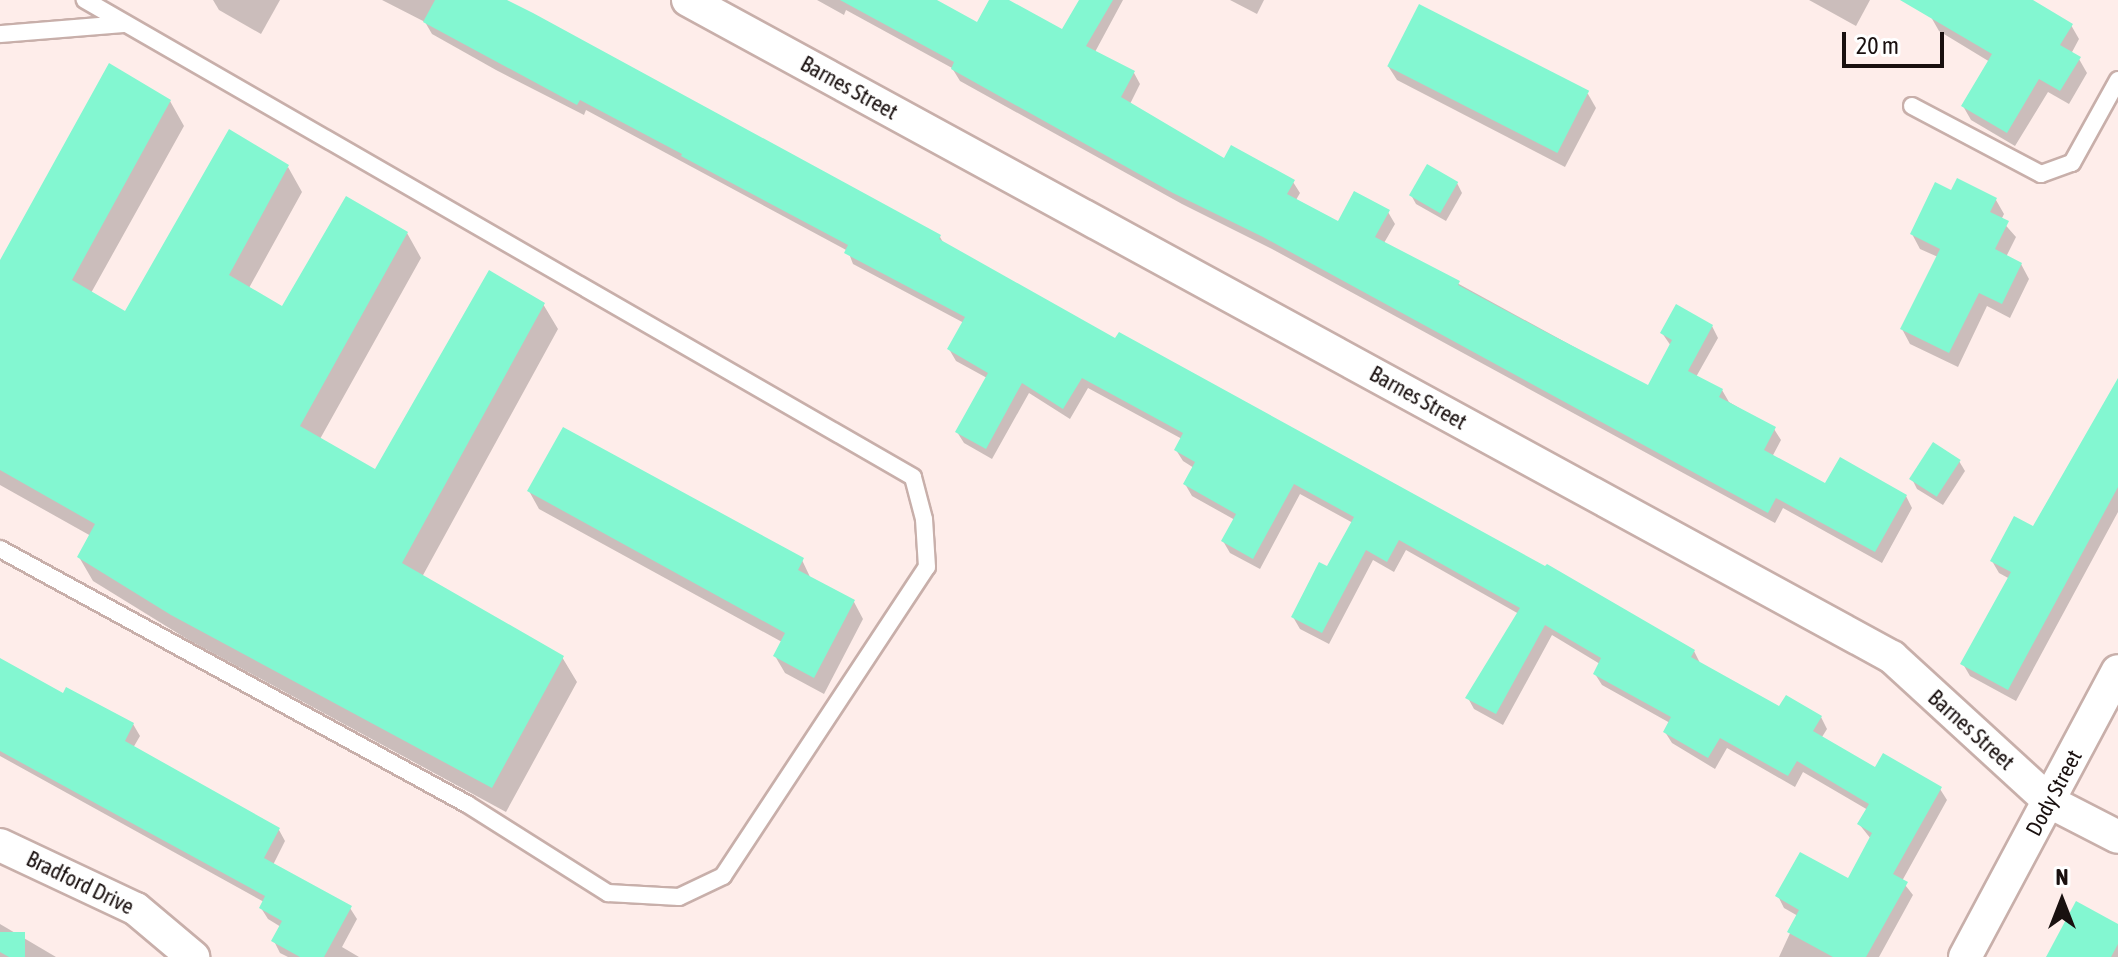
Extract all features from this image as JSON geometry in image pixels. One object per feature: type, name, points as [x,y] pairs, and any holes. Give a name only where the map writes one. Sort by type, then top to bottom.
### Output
[{"type":"street","name":"Barnes Street","points":[[688,0],[1892,657],[2050,802],[2118,837]]},
{"type":"street","name":"Dody Street","points":[[1965,957],[2118,671]]},
{"type":"street","name":"Bradford Drive","points":[[0,845],[136,909],[193,957]]},
{"type":"lane","points":[[0,549],[467,804],[608,893],[679,897],[723,876],[927,567],[924,519],[913,477],[85,0]]},
{"type":"lane","points":[[0,34],[125,24]]},
{"type":"lane","points":[[1912,106],[2041,174],[2072,163],[2118,80]]},
{"type":"building","points":[[435,0],[507,0],[533,13],[941,235],[939,239],[1115,338],[1119,332],[1545,566],[1547,564],[1695,650],[1691,657],[1779,706],[1786,695],[1822,716],[1813,731],[1875,767],[1883,753],[1942,787],[1893,874],[1908,882],[1866,957],[1833,957],[1787,932],[1799,910],[1775,896],[1800,852],[1848,878],[1872,833],[1857,824],[1869,804],[1797,761],[1788,776],[1720,738],[1708,758],[1663,732],[1671,717],[1593,674],[1601,658],[1545,625],[1496,714],[1465,698],[1520,608],[1399,540],[1387,562],[1366,550],[1322,633],[1291,617],[1319,562],[1327,566],[1354,517],[1294,484],[1253,559],[1221,541],[1236,514],[1183,484],[1195,462],[1174,450],[1183,433],[1082,378],[1063,409],[1022,383],[986,449],[955,432],[988,373],[947,349],[965,317],[844,253],[848,245],[682,154],[580,100],[577,105],[423,22]]},
{"type":"building","points":[[840,0],[937,0],[977,22],[989,0],[1009,0],[1062,29],[1079,0],[1113,0],[1086,46],[1135,71],[1121,97],[1224,158],[1231,145],[1295,180],[1287,194],[1338,221],[1354,191],[1390,210],[1375,237],[1460,281],[1458,285],[1648,385],[1672,340],[1660,333],[1676,304],[1713,325],[1688,371],[1723,389],[1719,397],[1776,427],[1764,450],[1825,483],[1840,457],[1907,495],[1875,552],[1776,498],[1768,513],[1263,237],[1173,193],[951,69],[954,62]]},
{"type":"building","points":[[1900,0],[2033,0],[2073,24],[2060,45],[2081,57],[2060,91],[2039,79],[2007,133],[1961,106],[1992,54]]},
{"type":"building","points":[[1419,4],[1589,91],[1557,153],[1387,66]]},
{"type":"building","points":[[109,63],[171,100],[72,280],[125,311],[229,129],[289,165],[229,275],[282,306],[346,196],[408,232],[300,426],[375,469],[489,270],[545,303],[402,563],[564,656],[492,788],[171,615],[77,557],[95,524],[0,470],[0,260]]},
{"type":"building","points":[[1427,164],[1458,182],[1440,213],[1409,195]]},
{"type":"building","points":[[1957,178],[1997,198],[1990,212],[2009,221],[1995,249],[2022,263],[2002,304],[1979,293],[1949,353],[1900,329],[1940,249],[1910,234],[1935,182],[1951,190]]},
{"type":"building","points":[[2118,378],[2118,487],[2008,690],[1960,664],[2011,572],[1990,561],[2014,516],[2033,526]]},
{"type":"building","points":[[563,427],[804,558],[798,570],[855,600],[814,678],[773,656],[785,633],[527,491]]},
{"type":"building","points":[[1933,442],[1961,460],[1937,497],[1909,479]]},
{"type":"building","points":[[0,658],[63,693],[66,687],[134,723],[125,741],[280,828],[264,858],[352,906],[324,957],[300,957],[271,941],[282,921],[259,908],[265,896],[0,751]]},
{"type":"building","points":[[2076,901],[2118,924],[2118,944],[2111,957],[2046,957]]},
{"type":"building","points":[[0,932],[25,932],[25,957],[9,957],[0,952]]}]
